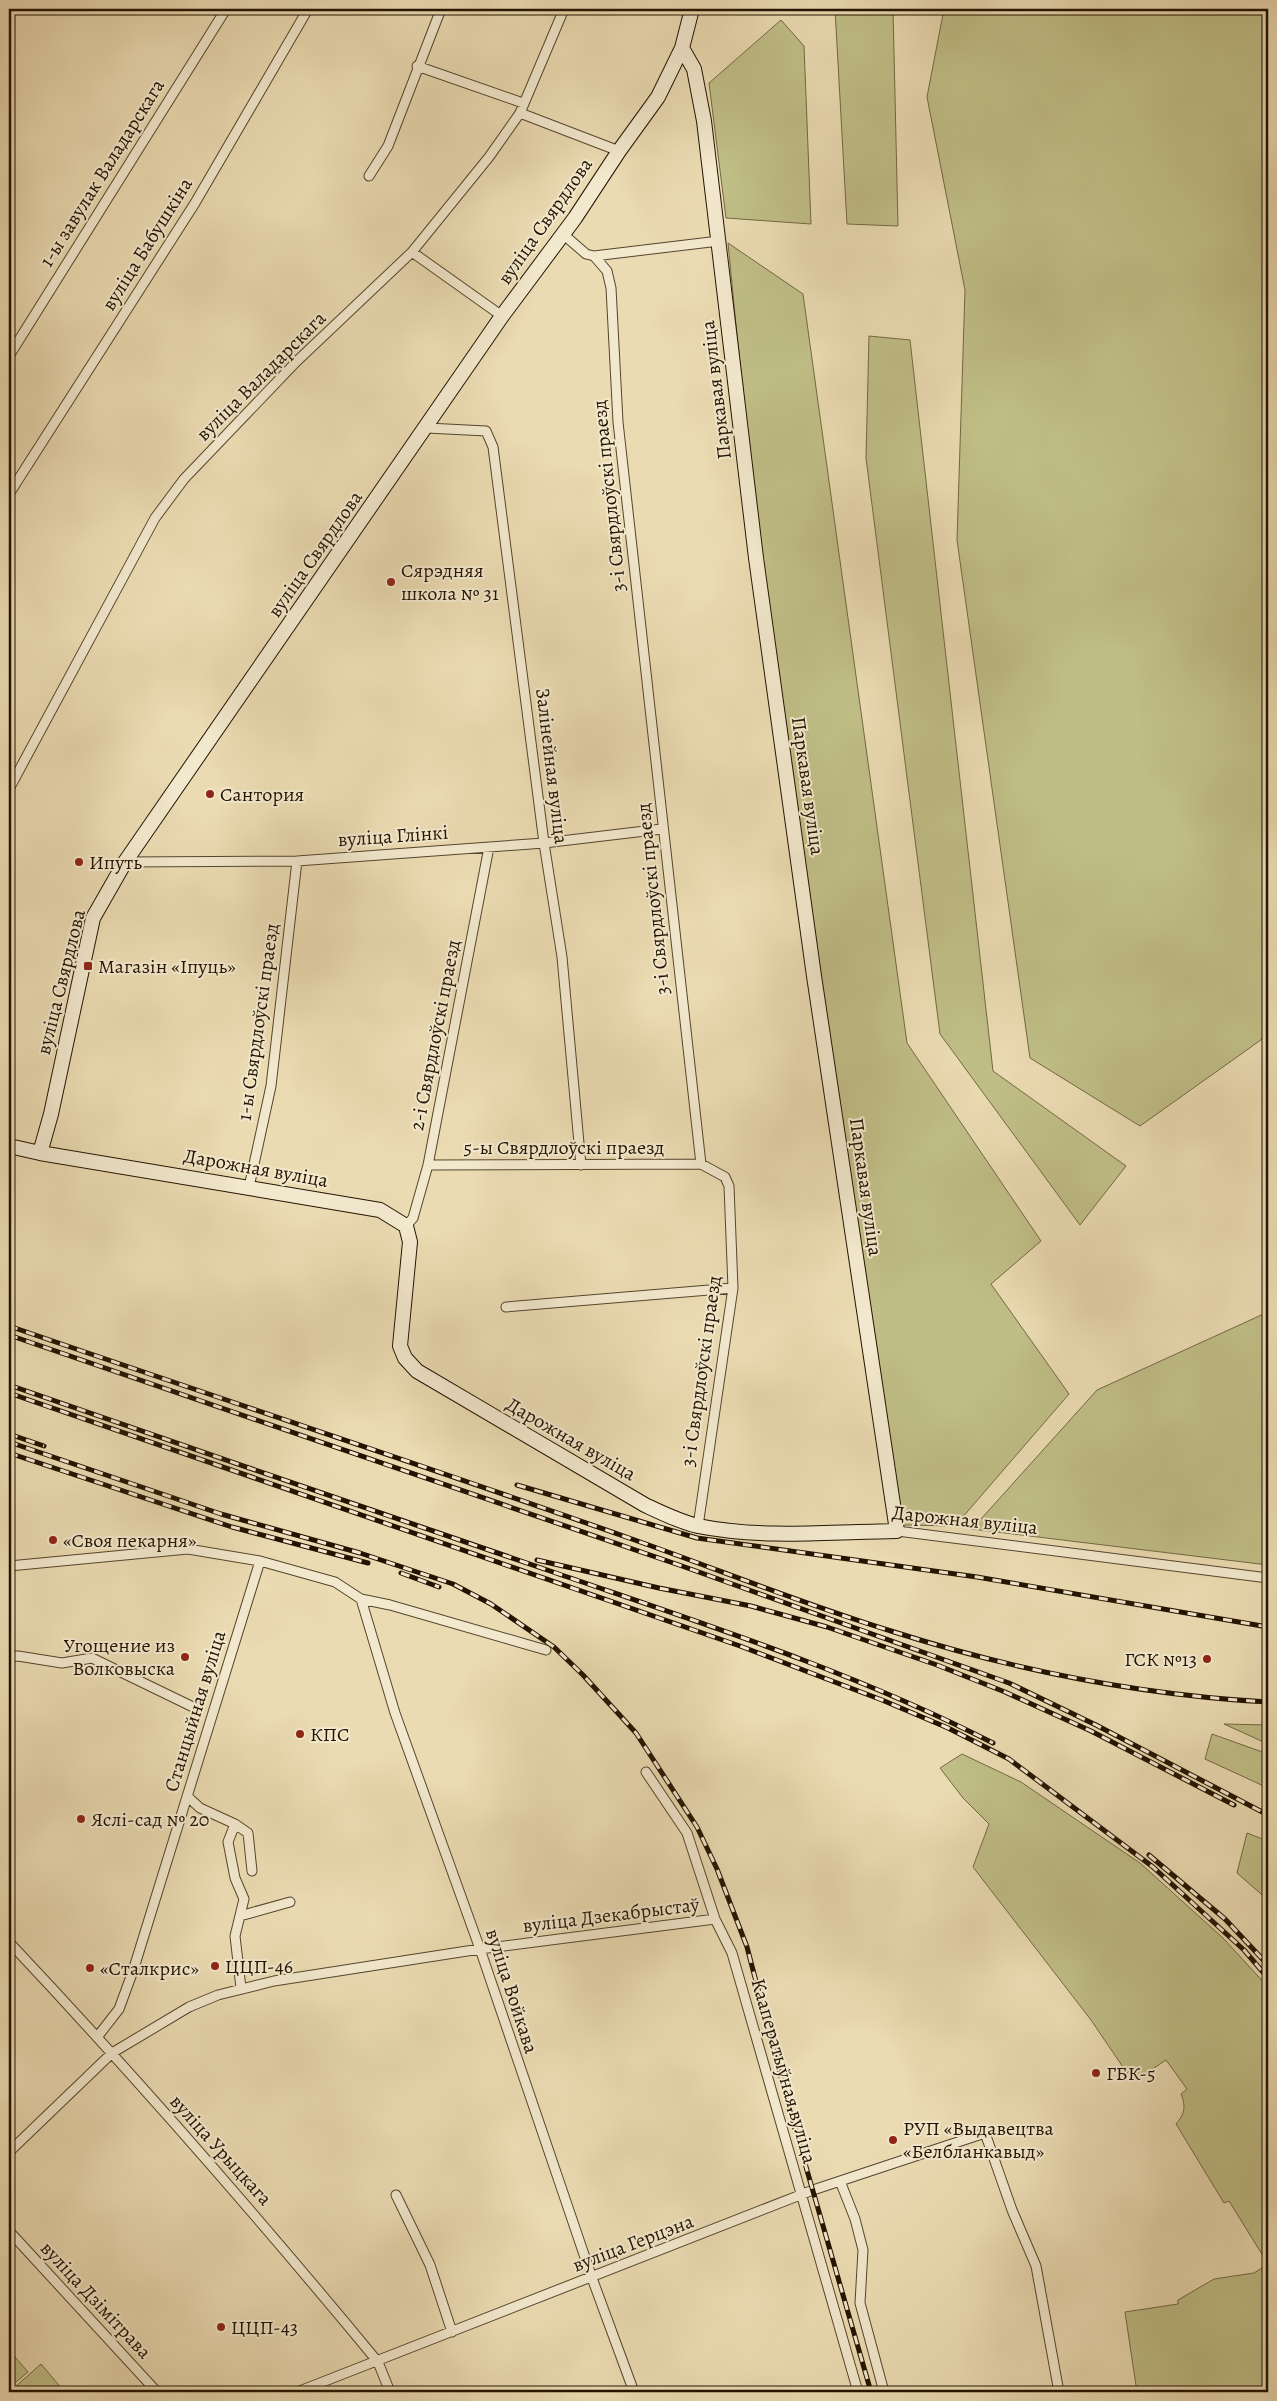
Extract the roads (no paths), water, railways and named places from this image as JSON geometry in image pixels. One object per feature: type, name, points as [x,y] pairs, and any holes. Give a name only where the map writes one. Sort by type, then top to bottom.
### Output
[{"type":"street","name":"1-ы завулак Валадарскага","points":[[9,356],[226,9]]},
{"type":"street","name":"вуліца Бабушкіна","points":[[9,494],[195,203],[308,9]]},
{"type":"street","points":[[369,176],[388,146],[417,66],[441,9]]},
{"type":"street","name":"вуліца Валадарскага","points":[[9,789],[161,510],[184,480],[296,362],[412,252],[489,157],[520,113],[564,9]]},
{"type":"street","name":"вуліца Свярдлова","points":[[40,1153],[51,1114],[93,918],[125,862],[427,428],[502,316],[563,234],[658,97],[682,48],[692,9]]},
{"type":"street","name":"Паркавая вуліца","points":[[682,48],[694,69],[702,113],[756,558],[811,957],[897,1531]]},
{"type":"street","points":[[417,66],[523,103]]},
{"type":"street","points":[[520,113],[619,151]]},
{"type":"street","points":[[563,234],[586,254],[594,256],[719,241]]},
{"type":"street","points":[[412,252],[502,316]]},
{"type":"street","name":"3-і Свярдлоўскі праезд","points":[[594,256],[607,271],[611,288],[618,422],[662,829],[701,1164],[725,1178],[729,1186],[733,1288],[698,1526]]},
{"type":"street","name":"Залінейная вуліца","points":[[427,428],[486,431],[491,438],[544,843],[562,957],[581,1165]]},
{"type":"street","name":"вуліца Глінкі","points":[[125,862],[297,860],[544,843],[662,829]]},
{"type":"street","name":"2-і Свярдлоўскі праезд","points":[[406,1226],[414,1218],[428,1165],[490,847]]},
{"type":"street","name":"1-ы Свярдлоўскі праезд","points":[[249,1187],[271,1086],[297,860]]},
{"type":"street","name":"Дарожная вуліца","points":[[9,1146],[40,1153],[380,1210],[406,1226],[410,1242],[400,1346],[405,1358],[417,1371],[645,1505],[675,1519],[698,1526],[748,1533],[897,1531],[1268,1578]]},
{"type":"street","name":"5-ы Свярдлоўскі праезд","points":[[428,1165],[701,1164]]},
{"type":"street","points":[[506,1307],[733,1288]]},
{"type":"street","points":[[9,1566],[188,1549],[260,1561],[335,1582],[361,1599],[390,1605],[546,1650]]},
{"type":"street","name":"Станцыйная вуліца","points":[[98,2036],[119,2009],[133,1971],[260,1561]]},
{"type":"street","name":"вуліца Войкава","points":[[361,1599],[395,1713],[480,1949],[524,2085],[634,2392]]},
{"type":"street","points":[[9,1657],[18,1656],[62,1663],[92,1658],[193,1707]]},
{"type":"street","name":"Кааператыўная вуліца","points":[[646,1772],[687,1833],[715,1919],[732,1953],[858,2392]]},
{"type":"street","points":[[187,1796],[200,1808],[248,1832],[252,1871]]},
{"type":"street","points":[[235,1824],[228,1842],[235,1878],[244,1898],[236,1936],[241,1988]]},
{"type":"street","points":[[240,1916],[290,1902]]},
{"type":"street","name":"вуліца Дзекабрыстаў","points":[[9,2152],[112,2053],[189,2007],[241,1988],[480,1949],[715,1919]]},
{"type":"street","name":"вуліца Урыцкага","points":[[9,1942],[98,2036],[244,2201],[378,2362],[390,2392]]},
{"type":"street","name":"вуліца Герцэна","points":[[297,2392],[802,2195],[985,2133],[1012,2210],[1036,2266],[1058,2392]]},
{"type":"street","points":[[840,2181],[855,2219],[863,2250],[860,2303],[884,2392]]},
{"type":"street","points":[[396,2195],[430,2265],[452,2332]]},
{"type":"street","name":"вуліца Дзімітрава","points":[[9,2231],[157,2392]]},
{"type":"railway","points":[[9,1326],[552,1511],[825,1609],[937,1645],[1030,1669],[1125,1687],[1220,1699],[1268,1702]]},
{"type":"railway","points":[[9,1335],[682,1566],[1009,1683],[1096,1725],[1268,1815]]},
{"type":"railway","points":[[9,1385],[778,1650],[887,1694],[993,1743]]},
{"type":"railway","points":[[9,1393],[740,1646],[882,1700],[948,1728],[1009,1759],[1153,1867],[1244,1950],[1268,1978]]},
{"type":"railway","points":[[9,1434],[44,1446]]},
{"type":"railway","points":[[9,1442],[221,1514],[360,1553],[453,1584],[491,1604],[554,1647],[583,1675],[636,1733],[697,1827],[717,1869],[747,1947],[789,2108],[871,2392]]},
{"type":"railway","points":[[9,1453],[232,1527],[368,1563]]},
{"type":"railway","points":[[517,1485],[697,1538],[977,1577],[1268,1627]]},
{"type":"railway","points":[[537,1560],[659,1588],[751,1606],[827,1627],[937,1665],[1005,1692],[1091,1731],[1234,1805]]},
{"type":"railway","points":[[401,1573],[439,1587]]},
{"type":"railway","points":[[1149,1855],[1225,1919],[1268,1965]]},
{"type":"place","name":"Сярэдняя школа № 31","points":[[391,582]]},
{"type":"place","name":"Сантория","points":[[210,794]]},
{"type":"place","name":"Ипуть","points":[[79,862]]},
{"type":"place","name":"Магазін «Іпуць»","points":[[88,966]]},
{"type":"place","name":"«Своя пекарня»","points":[[53,1540]]},
{"type":"place","name":"Угощение из Волковыска","points":[[185,1657]]},
{"type":"place","name":"ГСК №13","points":[[1207,1659]]},
{"type":"place","name":"КПС","points":[[300,1734]]},
{"type":"place","name":"Яслі-сад № 20","points":[[81,1819]]},
{"type":"place","name":"ЦЦП-46","points":[[215,1966]]},
{"type":"place","name":"«Сталкрис»","points":[[90,1968]]},
{"type":"place","name":"ГБК-5","points":[[1096,2073]]},
{"type":"place","name":"РУП «Выдавецтва «Белбланкавыд»","points":[[893,2140]]},
{"type":"place","name":"ЦЦП-43","points":[[221,2327]]}]
